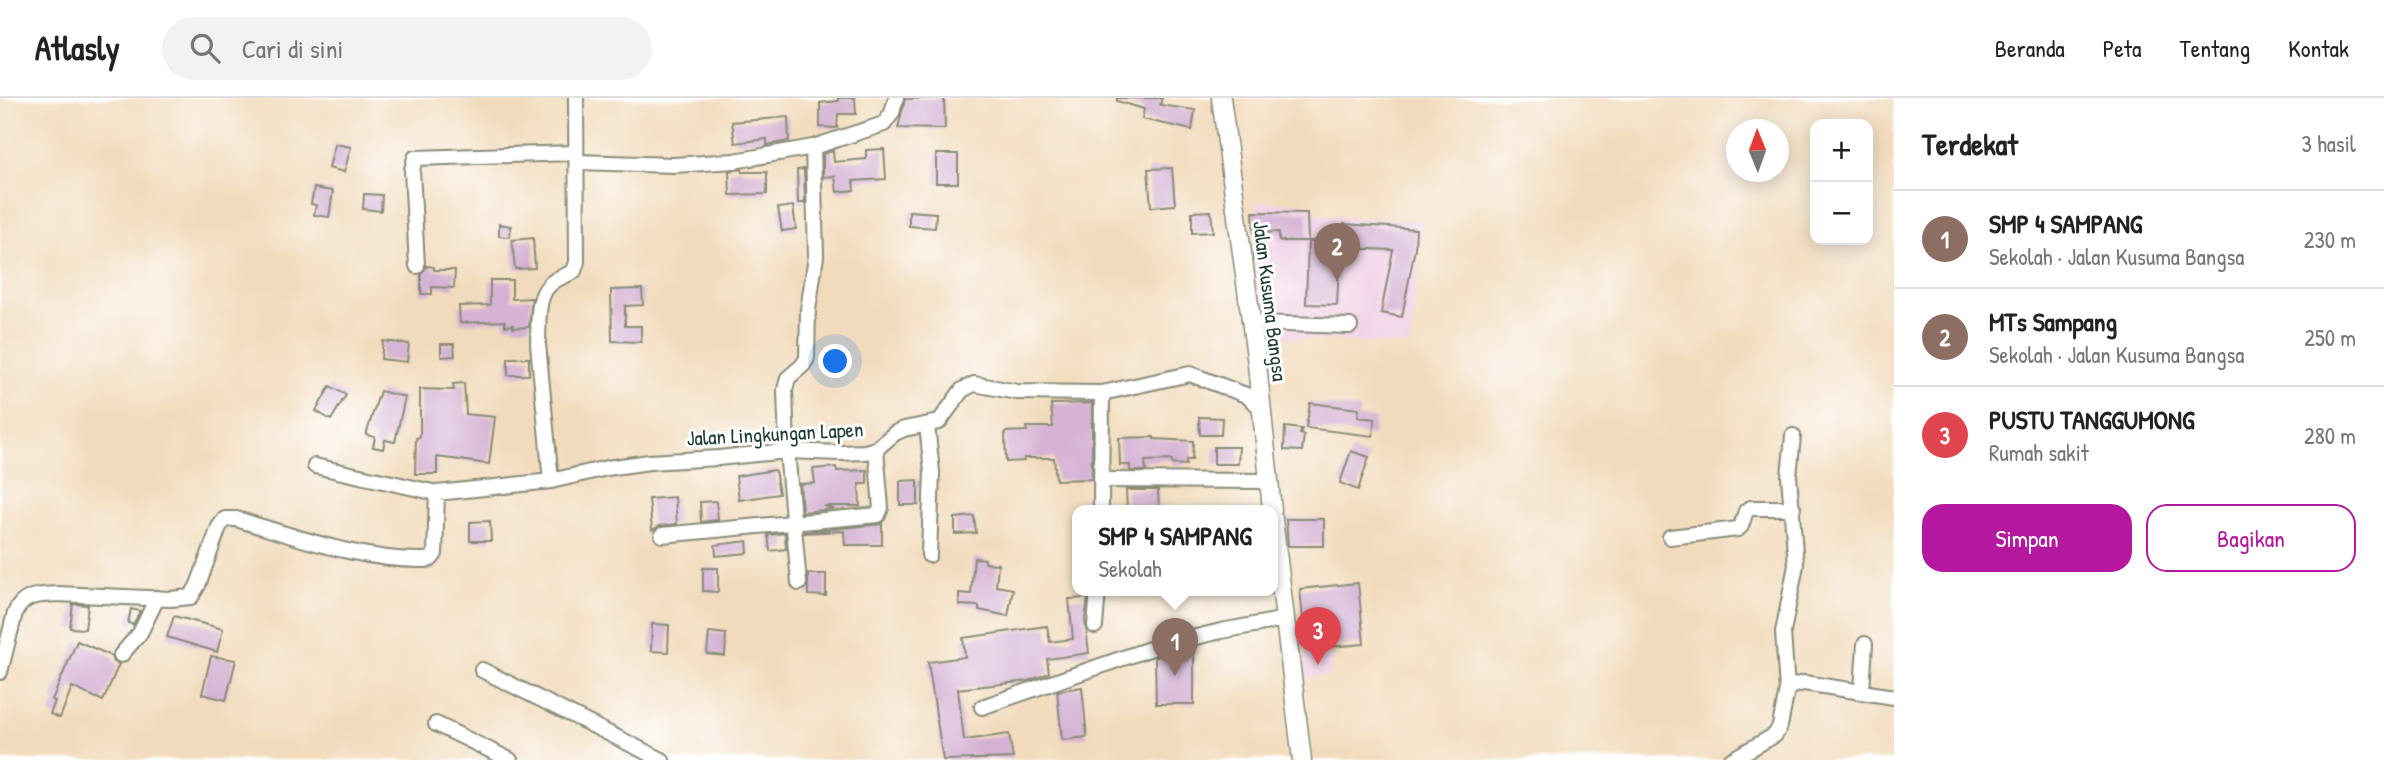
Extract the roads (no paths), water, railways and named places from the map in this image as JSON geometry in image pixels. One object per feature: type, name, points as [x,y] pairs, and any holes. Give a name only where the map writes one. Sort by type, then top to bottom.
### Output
[{"type":"main road","name":"Jalan Kusuma Bangsa","points":[[1221,98],[1258,364],[1271,505]]},
{"type":"main road","points":[[1278,557],[1302,760]]},
{"type":"street","points":[[551,481],[538,344],[539,322],[542,293],[553,282],[574,271],[576,265],[576,98]]},
{"type":"street","points":[[417,265],[412,170],[415,159],[577,158],[674,166],[734,161],[813,147],[884,124],[892,113],[896,98]]},
{"type":"street","points":[[799,583],[787,451],[786,382],[807,358],[808,310],[816,256],[813,147]]},
{"type":"street","points":[[1252,323],[1350,326]]},
{"type":"street","name":"Jalan Lingkungan Lapen","points":[[315,466],[437,492],[551,481],[626,465],[787,451],[840,453],[876,449],[895,433],[940,421],[956,397],[969,384],[1017,392],[1102,393],[1191,374],[1246,395],[1260,407]]},
{"type":"street","points":[[1101,505],[1102,393]]},
{"type":"street","points":[[927,425],[932,472],[929,555]]},
{"type":"street","points":[[1731,760],[1775,735],[1780,726],[1787,690],[1783,632],[1796,565],[1789,476],[1793,436]]},
{"type":"street","points":[[662,535],[878,515],[881,508],[876,449]]},
{"type":"street","points":[[1101,481],[1268,481]]},
{"type":"street","points":[[0,673],[15,613],[18,604],[24,599],[41,595],[93,594],[185,599],[194,594],[219,527],[225,519],[236,519],[337,547],[386,557],[431,559],[435,554],[437,492]]},
{"type":"street","points":[[1670,537],[1738,529],[1746,511],[1751,508],[1793,508]]},
{"type":"street","points":[[1095,625],[1097,596]]},
{"type":"street","points":[[121,654],[140,633],[156,598]]},
{"type":"street","points":[[982,707],[1154,647],[1286,619]]},
{"type":"street","points":[[1862,691],[1865,645]]},
{"type":"street","points":[[482,670],[662,760]]},
{"type":"street","points":[[1787,690],[1804,683],[1894,697]]},
{"type":"street","points":[[436,724],[510,760]]},
{"type":"place","name":"MTs Sampang","points":[[1337,281]]},
{"type":"place","name":"PUSTU TANGGUMONG","points":[[1318,665]]},
{"type":"place","name":"SMP 4 SAMPANG","points":[[1175,676]]}]
